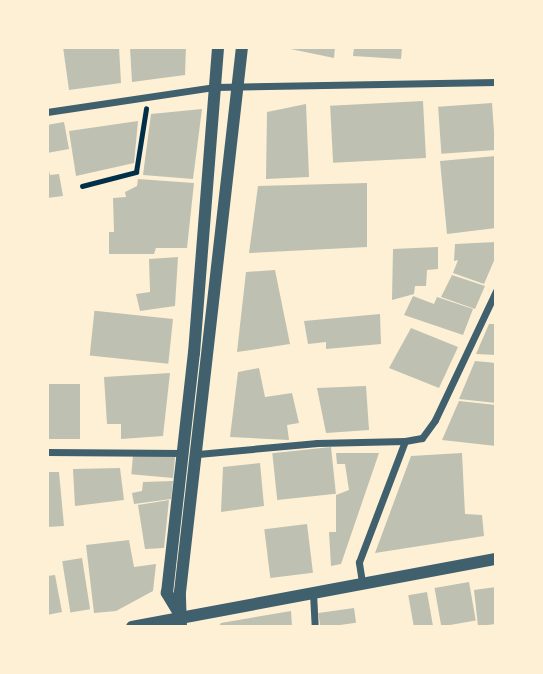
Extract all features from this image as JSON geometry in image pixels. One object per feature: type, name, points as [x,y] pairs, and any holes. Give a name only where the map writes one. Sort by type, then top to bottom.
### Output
[{"type":"street","points":[[181,623],[167,593],[183,453],[218,47]]},
{"type":"street","points":[[181,623],[180,592],[198,454],[242,47]]},
{"type":"street","points":[[47,112],[215,87],[496,82]]},
{"type":"street","points":[[198,454],[422,438],[435,420],[496,291]]},
{"type":"street","points":[[362,582],[359,562],[405,441]]},
{"type":"street","points":[[47,452],[183,453]]},
{"type":"street","points":[[132,627],[181,623],[362,582],[496,559]]},
{"type":"street","points":[[313,593],[315,627]]},
{"type":"path","points":[[82,186],[136,172],[148,98]]},
{"type":"building","points":[[63,47],[119,47],[121,83],[69,90]]},
{"type":"building","points":[[130,47],[186,47],[185,75],[132,82]]},
{"type":"building","points":[[281,47],[335,47],[334,58]]},
{"type":"building","points":[[354,47],[402,47],[401,59],[353,56]]},
{"type":"building","points":[[423,101],[426,158],[333,163],[330,106]]},
{"type":"building","points":[[492,103],[495,150],[441,154],[438,107]]},
{"type":"building","points":[[306,104],[309,177],[266,179],[267,112]]},
{"type":"building","points":[[202,109],[193,179],[143,175],[151,114]]},
{"type":"building","points":[[138,121],[134,163],[76,176],[69,131]]},
{"type":"building","points":[[64,122],[69,149],[47,153],[47,125]]},
{"type":"building","points":[[496,156],[496,228],[447,234],[440,161]]},
{"type":"building","points":[[48,166],[50,175],[59,174],[63,196],[47,198]]},
{"type":"building","points":[[138,179],[194,183],[187,248],[156,248],[154,254],[109,254],[109,232],[114,232],[113,198],[126,197],[125,192],[137,186]]},
{"type":"building","points":[[367,183],[367,247],[249,253],[258,186]]},
{"type":"building","points":[[496,242],[496,256],[484,284],[453,273],[458,260],[454,261],[455,244]]},
{"type":"building","points":[[438,247],[438,269],[427,270],[426,286],[415,286],[414,294],[392,300],[393,249]]},
{"type":"building","points":[[178,257],[175,306],[140,311],[136,294],[150,292],[149,259]]},
{"type":"building","points":[[275,270],[290,344],[237,352],[246,272]]},
{"type":"building","points":[[452,275],[485,286],[475,309],[441,297]]},
{"type":"building","points":[[413,296],[434,304],[437,297],[473,309],[463,335],[404,315]]},
{"type":"building","points":[[94,311],[173,319],[168,364],[90,355]]},
{"type":"building","points":[[380,314],[381,344],[326,349],[326,342],[308,344],[304,321]]},
{"type":"building","points":[[489,324],[496,324],[496,355],[476,354]]},
{"type":"building","points":[[411,328],[458,347],[439,388],[389,368]]},
{"type":"building","points":[[475,361],[496,363],[496,403],[459,399]]},
{"type":"building","points":[[259,368],[265,397],[292,393],[299,423],[287,425],[289,440],[230,437],[238,372]]},
{"type":"building","points":[[170,373],[163,436],[121,439],[121,424],[107,424],[104,377]]},
{"type":"building","points":[[47,384],[80,384],[80,439],[47,439]]},
{"type":"building","points":[[366,386],[369,430],[326,433],[317,388]]},
{"type":"building","points":[[459,401],[496,405],[496,446],[442,440]]},
{"type":"building","points":[[331,447],[336,494],[277,500],[272,453]]},
{"type":"building","points":[[133,453],[175,457],[173,478],[131,474]]},
{"type":"building","points":[[336,453],[379,453],[341,564],[331,566],[329,532],[336,532],[336,495],[349,490],[345,464],[337,464]]},
{"type":"building","points":[[462,453],[465,514],[482,515],[484,536],[375,553],[411,456]]},
{"type":"building","points":[[260,463],[264,506],[221,512],[223,467]]},
{"type":"building","points":[[120,468],[124,500],[75,506],[73,469]]},
{"type":"building","points":[[47,472],[59,472],[64,526],[47,527]]},
{"type":"building","points":[[173,481],[171,499],[134,504],[132,493],[142,491],[143,482]]},
{"type":"building","points":[[169,500],[164,548],[145,549],[138,505]]},
{"type":"building","points":[[307,524],[313,573],[270,578],[264,529]]},
{"type":"building","points":[[129,540],[134,567],[156,564],[153,591],[116,611],[94,613],[86,545]]},
{"type":"building","points":[[82,558],[90,609],[70,612],[62,561]]},
{"type":"building","points":[[55,575],[62,612],[47,615],[47,576]]},
{"type":"building","points":[[469,582],[476,620],[441,626],[435,588]]},
{"type":"building","points":[[496,587],[496,624],[478,626],[474,590]]},
{"type":"building","points":[[427,592],[433,627],[414,627],[408,595]]},
{"type":"building","points":[[354,608],[356,623],[320,627],[318,613]]},
{"type":"building","points":[[291,611],[292,627],[218,627],[221,623]]}]
